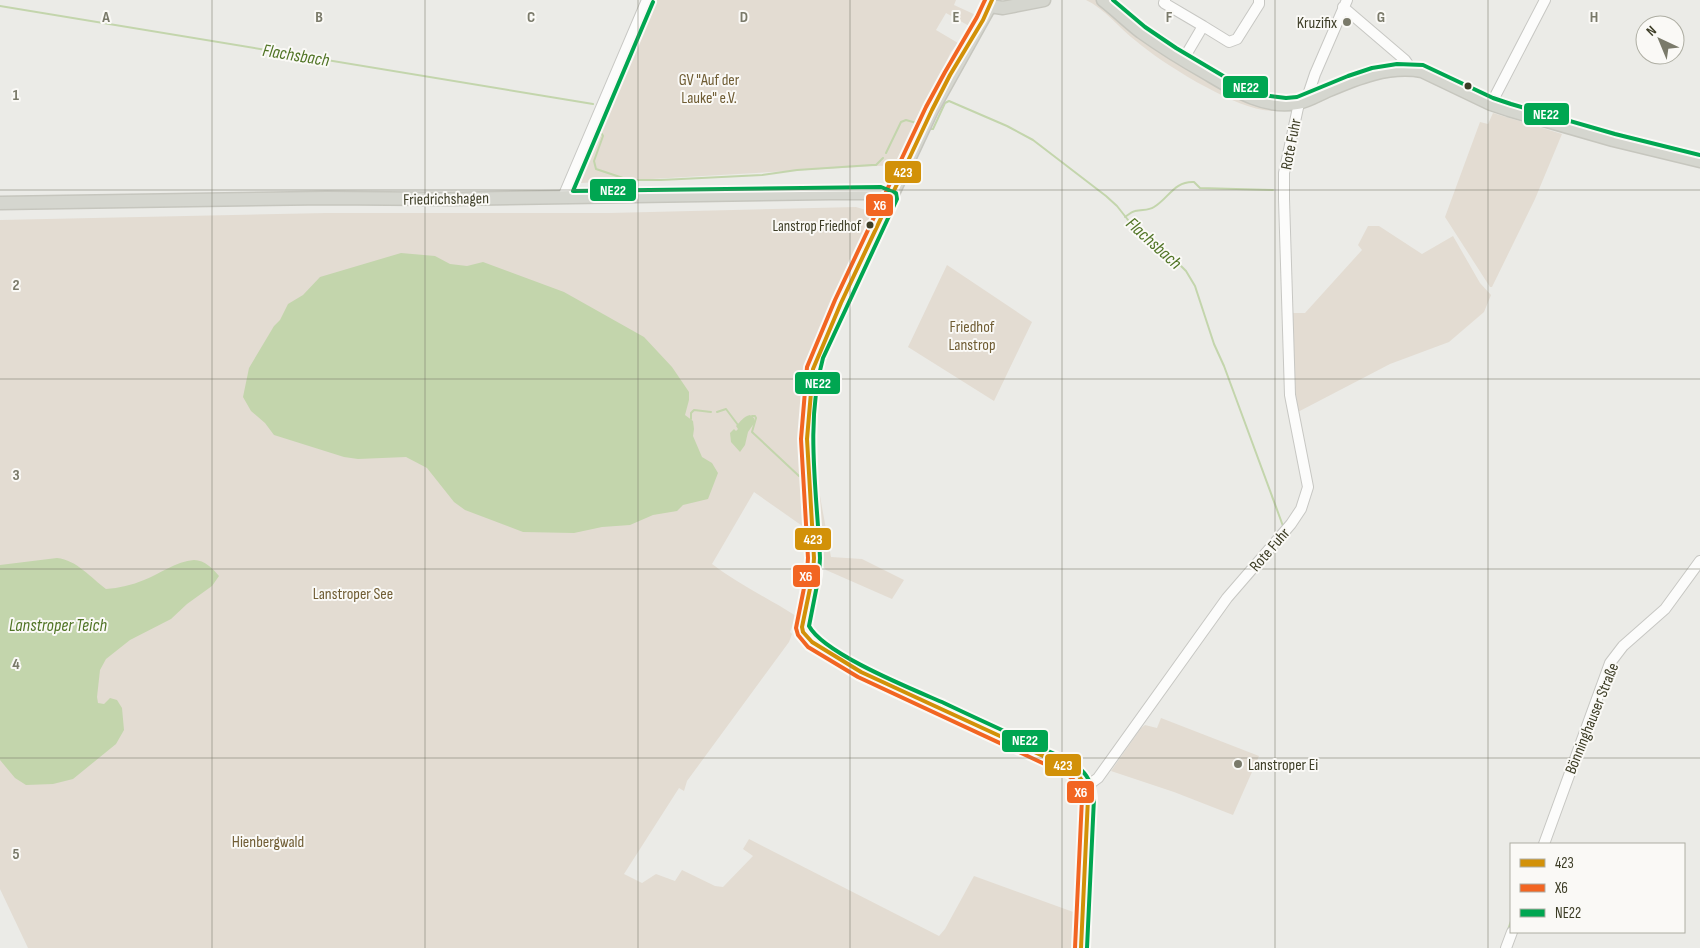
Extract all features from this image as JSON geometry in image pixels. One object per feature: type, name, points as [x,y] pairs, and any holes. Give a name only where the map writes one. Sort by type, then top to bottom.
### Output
[{"type":"main road","points":[[1044,0],[1003,8],[991,3],[932,110],[818,356],[811,377],[807,439],[814,558],[813,574],[802,627],[803,632],[817,646],[861,672],[1067,767],[1081,776],[1087,786],[1088,798],[1081,948]]},
{"type":"main road","points":[[1103,0],[1141,32],[1183,60],[1237,91],[1258,100],[1278,104],[1303,101],[1341,85],[1409,65],[1491,104],[1613,140],[1700,161]]},
{"type":"main road","name":"Friedrichshagen","points":[[0,203],[831,193],[881,193],[891,196]]},
{"type":"street","points":[[563,197],[648,0]]},
{"type":"street","points":[[1165,0],[1164,3],[1229,42],[1238,39],[1259,4],[1259,0]]},
{"type":"street","points":[[1491,104],[1543,1]]},
{"type":"street","points":[[1345,4],[1409,65]]},
{"type":"street","name":"Rote Fuhr","points":[[1087,786],[1098,778],[1227,598],[1301,510],[1308,487],[1290,395],[1284,173],[1303,101],[1345,4]]},
{"type":"street","points":[[1183,60],[1203,26]]},
{"type":"street","name":"Bönninghauser Straße","points":[[1544,843],[1610,663],[1623,646],[1665,609],[1700,561]]},
{"type":"street","points":[[1506,948],[1512,933]]},
{"type":"green space","name":"GV \"Auf der Lauke\" e.V.","points":[[647,0],[956,0],[954,5],[978,16],[971,27],[946,13],[936,30],[958,43],[951,52],[895,165],[581,183]]},
{"type":"green space","points":[[1086,0],[1103,0],[1237,91],[1297,109],[1263,110],[1232,100],[1215,92],[1162,61],[1099,8]]},
{"type":"green space","points":[[1493,113],[1562,134],[1535,199],[1492,287],[1490,287],[1445,217],[1480,122],[1488,124]]},
{"type":"green space","name":"Lanstroper See","points":[[856,207],[869,211],[874,218],[810,356],[807,373],[808,530],[754,492],[712,564],[796,616],[790,632],[792,634],[789,642],[687,781],[684,791],[679,788],[624,874],[642,883],[656,874],[675,881],[682,870],[715,886],[723,887],[753,856],[743,849],[749,839],[939,936],[945,929],[974,876],[1076,913],[1073,948],[28,948],[0,889],[0,220],[326,213],[609,213]]},
{"type":"green space","points":[[1368,226],[1379,226],[1422,254],[1453,236],[1480,283],[1491,295],[1484,312],[1449,342],[1390,364],[1294,414],[1287,313],[1305,313],[1362,250],[1358,245]]},
{"type":"green space","name":"Friedhof Lanstrop","points":[[947,265],[1032,322],[994,401],[908,347]]},
{"type":"green space","points":[[814,490],[820,496],[831,557],[862,559],[904,580],[892,599],[826,570],[817,558]]},
{"type":"green space","points":[[1161,718],[1259,756],[1233,815],[1174,792],[1111,771],[1141,728],[1145,725],[1157,728]]},
{"type":"water","points":[[401,253],[435,256],[450,264],[467,266],[483,262],[564,292],[644,337],[672,367],[689,392],[685,415],[693,421],[693,436],[702,457],[712,463],[718,473],[708,499],[683,505],[677,511],[653,515],[630,525],[602,527],[574,533],[523,532],[465,510],[454,502],[427,468],[406,457],[358,459],[344,457],[274,435],[265,423],[251,411],[243,397],[249,368],[288,304],[303,295],[320,277]]},
{"type":"water","points":[[750,415],[754,418],[755,422],[748,432],[745,445],[740,452],[731,442],[730,433],[734,429],[736,431],[738,429],[736,426]]},
{"type":"water","name":"Lanstroper Teich","points":[[57,558],[71,562],[106,589],[135,583],[174,565],[194,560],[205,563],[219,576],[212,586],[187,604],[171,619],[130,640],[106,659],[100,670],[97,697],[98,703],[104,704],[110,698],[117,700],[122,708],[124,730],[116,744],[73,779],[53,784],[26,785],[15,778],[0,760],[0,565]]},
{"type":"waterway","name":"Flachsbach","points":[[0,6],[593,104]]},
{"type":"waterway","name":"Flachsbach","points":[[931,129],[933,129],[945,103],[949,101],[1007,126],[1033,140],[1106,196],[1117,206],[1132,225],[1161,246],[1186,271],[1195,286],[1214,344],[1224,366],[1283,526]]},
{"type":"waterway","name":"Flachsbach","points":[[886,153],[901,122],[906,120],[920,124]]},
{"type":"waterway","name":"Flachsbach","points":[[602,134],[603,136],[594,161],[596,169],[629,180],[762,175],[797,170],[876,165],[883,158]]},
{"type":"waterway","points":[[1125,217],[1134,211],[1154,207],[1177,187],[1187,182],[1194,182],[1200,188],[1273,190]]},
{"type":"waterway","points":[[717,412],[726,409],[738,425]]},
{"type":"waterway","points":[[691,419],[691,413],[694,410],[711,412]]},
{"type":"waterway","points":[[752,416],[756,418],[752,432],[799,476]]},
{"type":"waterway","points":[[1508,930],[1510,924]]},
{"type":"transit line","name":"X6","points":[[985,0],[926,107],[835,300],[807,367],[801,439],[808,558],[807,573],[796,628],[798,635],[808,647],[858,677],[1064,773],[1074,780],[1082,798],[1075,948]]},
{"type":"transit line","name":"423","points":[[992,0],[983,20],[950,75],[932,110],[841,303],[813,369],[807,439],[814,558],[813,574],[802,627],[803,632],[812,642],[861,672],[1067,767],[1079,776],[1086,788],[1088,798],[1081,948]]},
{"type":"transit line","name":"NE22","points":[[1113,0],[1145,27],[1176,48],[1230,80],[1263,95],[1286,98],[1297,97],[1372,68],[1397,64],[1423,65],[1493,98],[1511,104],[1615,134],[1700,155]]},
{"type":"transit line","name":"NE22","points":[[653,2],[573,191],[881,187],[896,193],[897,199],[823,358],[818,382],[813,432],[820,558],[819,575],[809,626],[818,637],[832,648],[870,670],[1070,761],[1083,772],[1089,781],[1094,798],[1087,948]]},
{"type":"place","name":"Kruzifix","points":[[1347,22]]},
{"type":"place","name":"Lanstrop Friedhof","points":[[870,225]]},
{"type":"place","name":"Lanstroper Ei","points":[[1238,764]]},
{"type":"park label","name":"Hienbergwald","points":[[268,841]]}]
